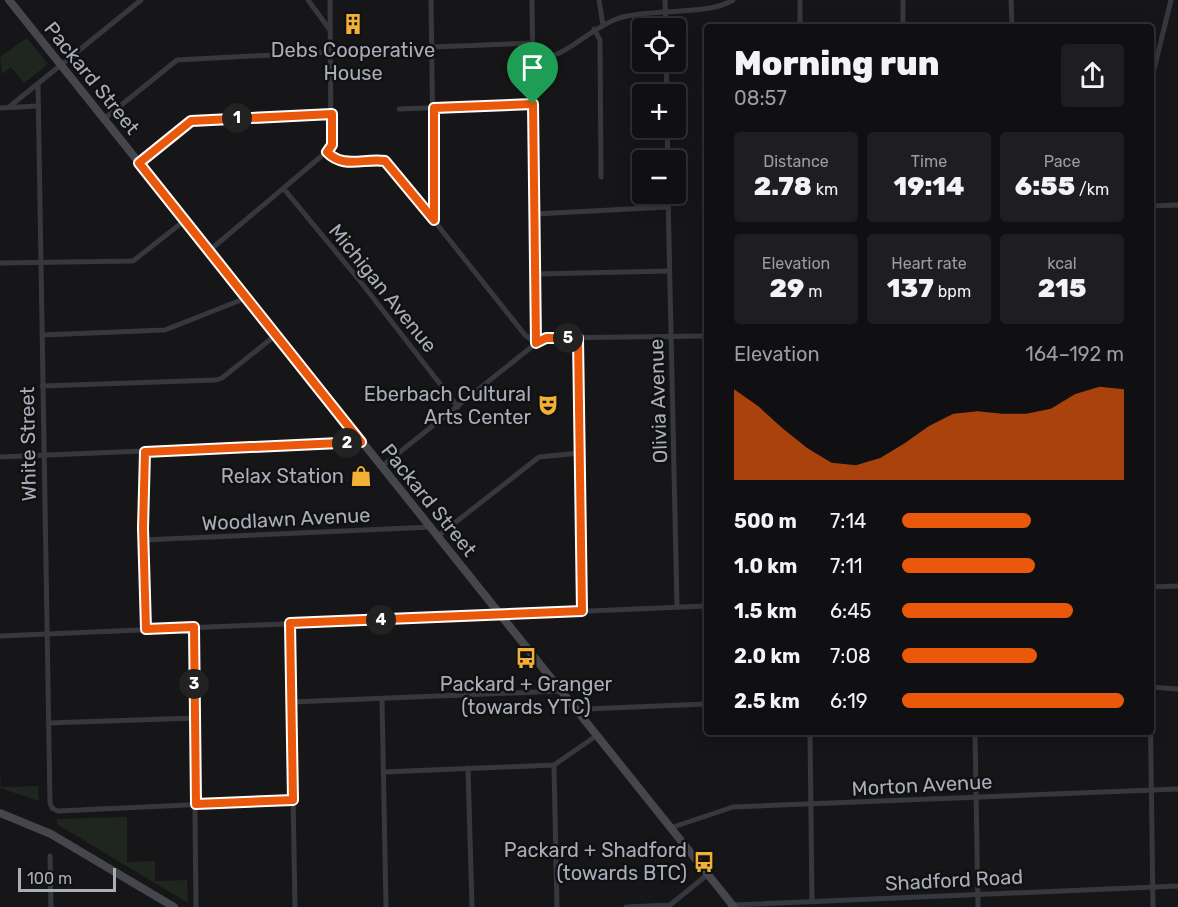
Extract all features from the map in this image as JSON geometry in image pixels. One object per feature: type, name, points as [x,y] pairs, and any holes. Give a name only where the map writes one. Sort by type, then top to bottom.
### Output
[{"type":"main road","name":"Packard Street","points":[[9,0],[733,906]]},
{"type":"main road","points":[[0,813],[79,849],[173,907]]},
{"type":"street","points":[[9,107],[141,0]]},
{"type":"street","points":[[308,0],[330,30]]},
{"type":"street","points":[[210,250],[327,152],[332,145],[330,0]]},
{"type":"street","points":[[431,0],[434,220]]},
{"type":"street","points":[[532,0],[536,343]]},
{"type":"street","points":[[599,0],[603,25]]},
{"type":"street","points":[[666,0],[666,18]]},
{"type":"street","points":[[533,60],[557,56],[594,29],[634,14],[720,6],[733,0]]},
{"type":"street","points":[[800,0],[800,24]]},
{"type":"street","points":[[903,0],[903,24]]},
{"type":"street","points":[[1011,0],[1012,24]]},
{"type":"street","points":[[1154,70],[1171,0]]},
{"type":"street","points":[[594,29],[600,40],[601,177]]},
{"type":"street","points":[[432,47],[533,43]]},
{"type":"street","points":[[104,119],[177,60],[330,52]]},
{"type":"street","name":"White Street","points":[[38,84],[50,803],[52,808],[58,811],[196,804]]},
{"type":"street","points":[[399,109],[533,104]]},
{"type":"street","points":[[0,108],[38,106]]},
{"type":"street","points":[[139,163],[191,121],[332,114]]},
{"type":"street","points":[[327,152],[343,162],[385,161],[525,335],[536,343]]},
{"type":"street","name":"Michigan Avenue","points":[[284,189],[360,281],[458,407]]},
{"type":"street","points":[[1154,206],[1178,205]]},
{"type":"street","points":[[535,214],[668,207]]},
{"type":"street","name":"Olivia Avenue","points":[[668,207],[677,607]]},
{"type":"street","points":[[0,263],[133,261],[184,221]]},
{"type":"street","points":[[536,274],[669,271]]},
{"type":"street","points":[[42,335],[165,330],[246,298]]},
{"type":"street","points":[[42,386],[216,380],[222,378],[276,335]]},
{"type":"street","points":[[381,467],[536,343],[546,338],[704,336]]},
{"type":"street","points":[[578,338],[582,611]]},
{"type":"street","points":[[0,457],[361,442]]},
{"type":"street","points":[[145,452],[143,540],[146,629]]},
{"type":"street","points":[[438,536],[541,456],[580,453]]},
{"type":"street","name":"Woodlawn Avenue","points":[[143,540],[431,527]]},
{"type":"street","points":[[1154,587],[1178,586]]},
{"type":"street","points":[[0,636],[704,606]]},
{"type":"street","points":[[290,623],[295,907]]},
{"type":"street","points":[[194,627],[196,907]]},
{"type":"street","points":[[1154,689],[1178,688]]},
{"type":"street","points":[[292,702],[561,691]]},
{"type":"street","points":[[382,699],[386,907]]},
{"type":"street","points":[[579,714],[586,709],[704,704]]},
{"type":"street","points":[[48,723],[195,718]]},
{"type":"street","points":[[810,735],[812,902]]},
{"type":"street","points":[[975,735],[978,907]]},
{"type":"street","points":[[1151,735],[1153,907]]},
{"type":"street","points":[[383,772],[554,765],[596,736]]},
{"type":"street","points":[[554,765],[557,907]]},
{"type":"street","points":[[468,768],[472,907]]},
{"type":"street","name":"Morton Avenue","points":[[670,828],[733,807],[1178,789]]},
{"type":"street","points":[[196,804],[293,800]]},
{"type":"street","points":[[50,856],[51,907]]},
{"type":"street","points":[[626,907],[669,905],[707,875]]},
{"type":"street","name":"Shadford Road","points":[[733,906],[1178,886]]},
{"type":"shaded area","points":[[27,38],[48,64],[24,83],[11,67],[2,74],[0,57]]},
{"type":"shaded area","points":[[0,771],[1,787],[38,786],[39,801],[0,788]]},
{"type":"shaded area","points":[[127,817],[127,862],[155,861],[155,881],[187,880],[188,903],[57,824],[57,819]]},
{"type":"place","name":"Debs Cooperative House","points":[[353,24]]},
{"type":"place","name":"Eberbach Cultural Arts Center","points":[[548,405]]},
{"type":"place","name":"Relax Station","points":[[361,476]]},
{"type":"place","name":"Packard + Granger (towards YTC)","points":[[526,658]]},
{"type":"place","name":"Packard + Shadford (towards BTC)","points":[[704,862]]},
{"type":"route","points":[[533,104],[536,343],[546,338],[578,338],[582,611],[290,623],[293,800],[196,804],[194,627],[146,629],[143,528],[146,496],[145,452],[361,442],[139,163],[186,123],[198,119],[332,114],[332,145],[327,152],[343,162],[385,161],[434,220],[434,108],[533,104]]}]
